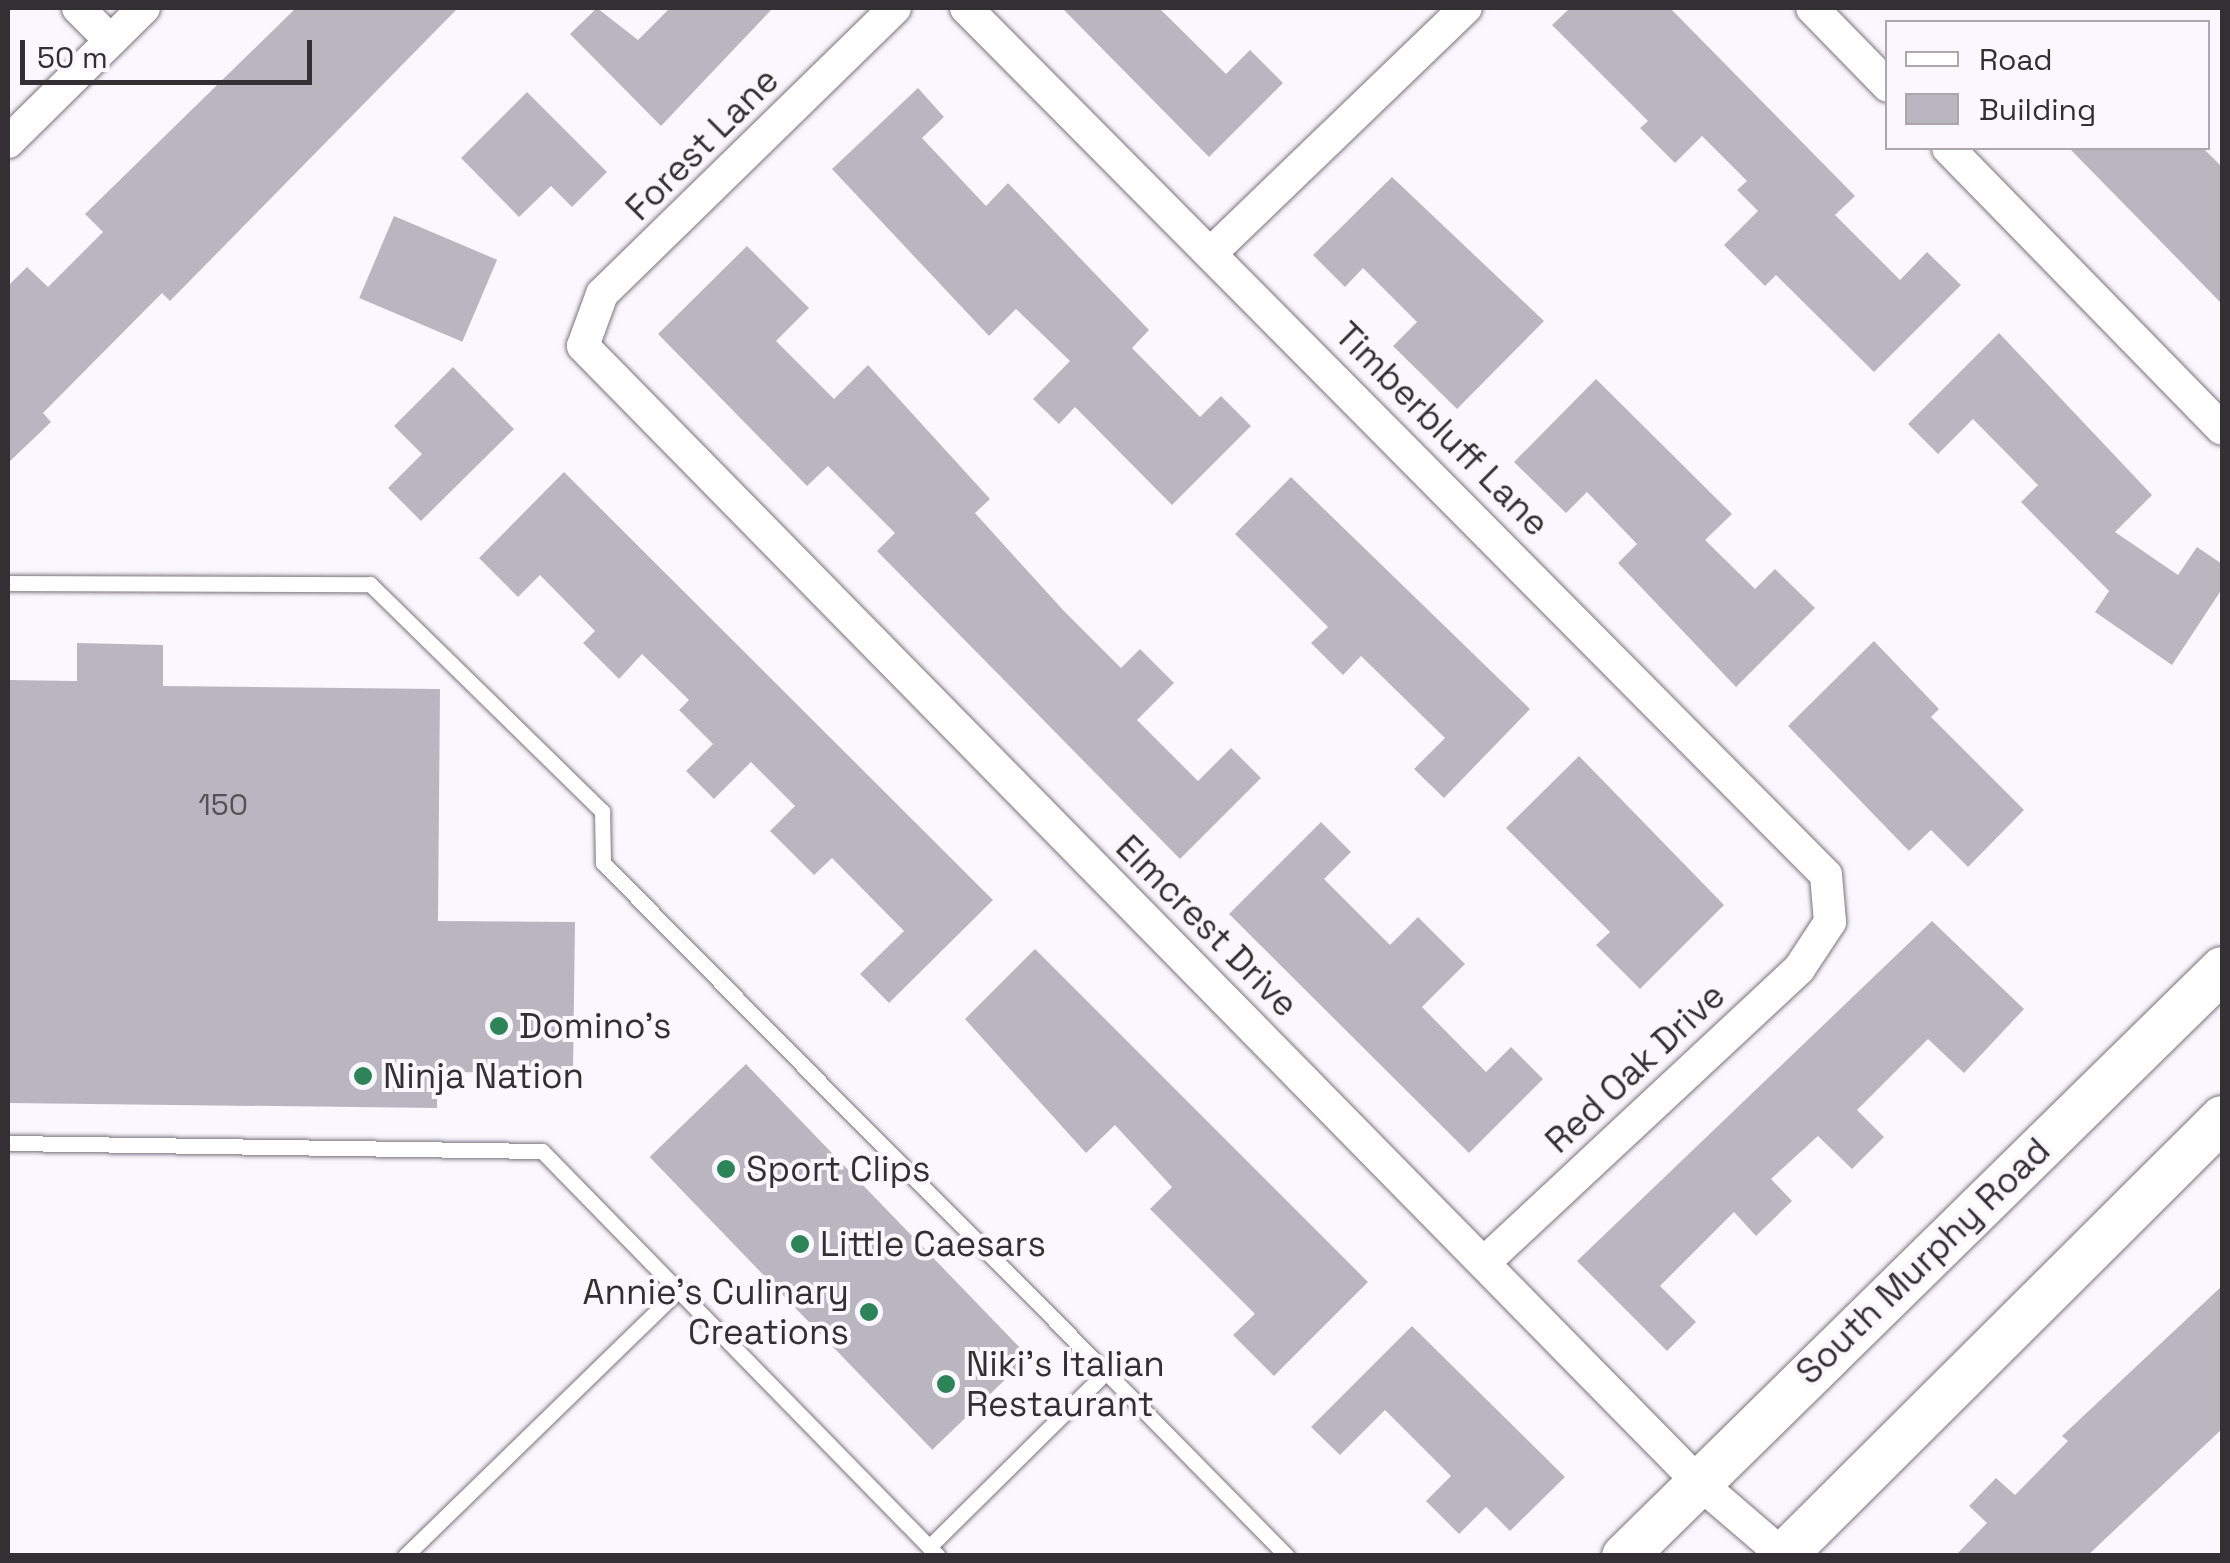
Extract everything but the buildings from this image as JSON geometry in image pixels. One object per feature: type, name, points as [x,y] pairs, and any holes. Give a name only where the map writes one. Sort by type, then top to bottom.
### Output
[{"type":"main road","name":"South Murphy Road","points":[[1624,1556],[2222,969]]},
{"type":"main road","points":[[1782,1555],[2222,1118]]},
{"type":"street","points":[[78,8],[110,40]]},
{"type":"street","points":[[8,142],[144,8]]},
{"type":"street","name":"Forest Lane","points":[[583,346],[602,294],[895,8]]},
{"type":"street","name":"Timberbluff Lane","points":[[966,8],[1807,848],[1826,874],[1830,922]]},
{"type":"street","points":[[1210,254],[1466,8]]},
{"type":"street","points":[[1812,8],[1885,83]]},
{"type":"street","points":[[1950,150],[2222,430]]},
{"type":"street","name":"Elmcrest Drive","points":[[583,346],[1698,1481],[1782,1555]]},
{"type":"street","name":"Red Oak Drive","points":[[1484,1263],[1800,969],[1830,922]]},
{"type":"lane","points":[[8,583],[370,584],[602,811],[603,863],[1287,1556]]},
{"type":"lane","points":[[8,1143],[542,1151],[934,1551],[1106,1372]]},
{"type":"lane","points":[[405,1556],[680,1289]]},
{"type":"place","name":"Domino's","points":[[499,1026]]},
{"type":"place","name":"Ninja Nation","points":[[363,1076]]},
{"type":"place","name":"Sport Clips","points":[[726,1169]]},
{"type":"place","name":"Little Caesars","points":[[800,1244]]},
{"type":"place","name":"Annie's Culinary Creations","points":[[869,1312]]},
{"type":"place","name":"Niki's Italian Restaurant","points":[[946,1384]]}]
